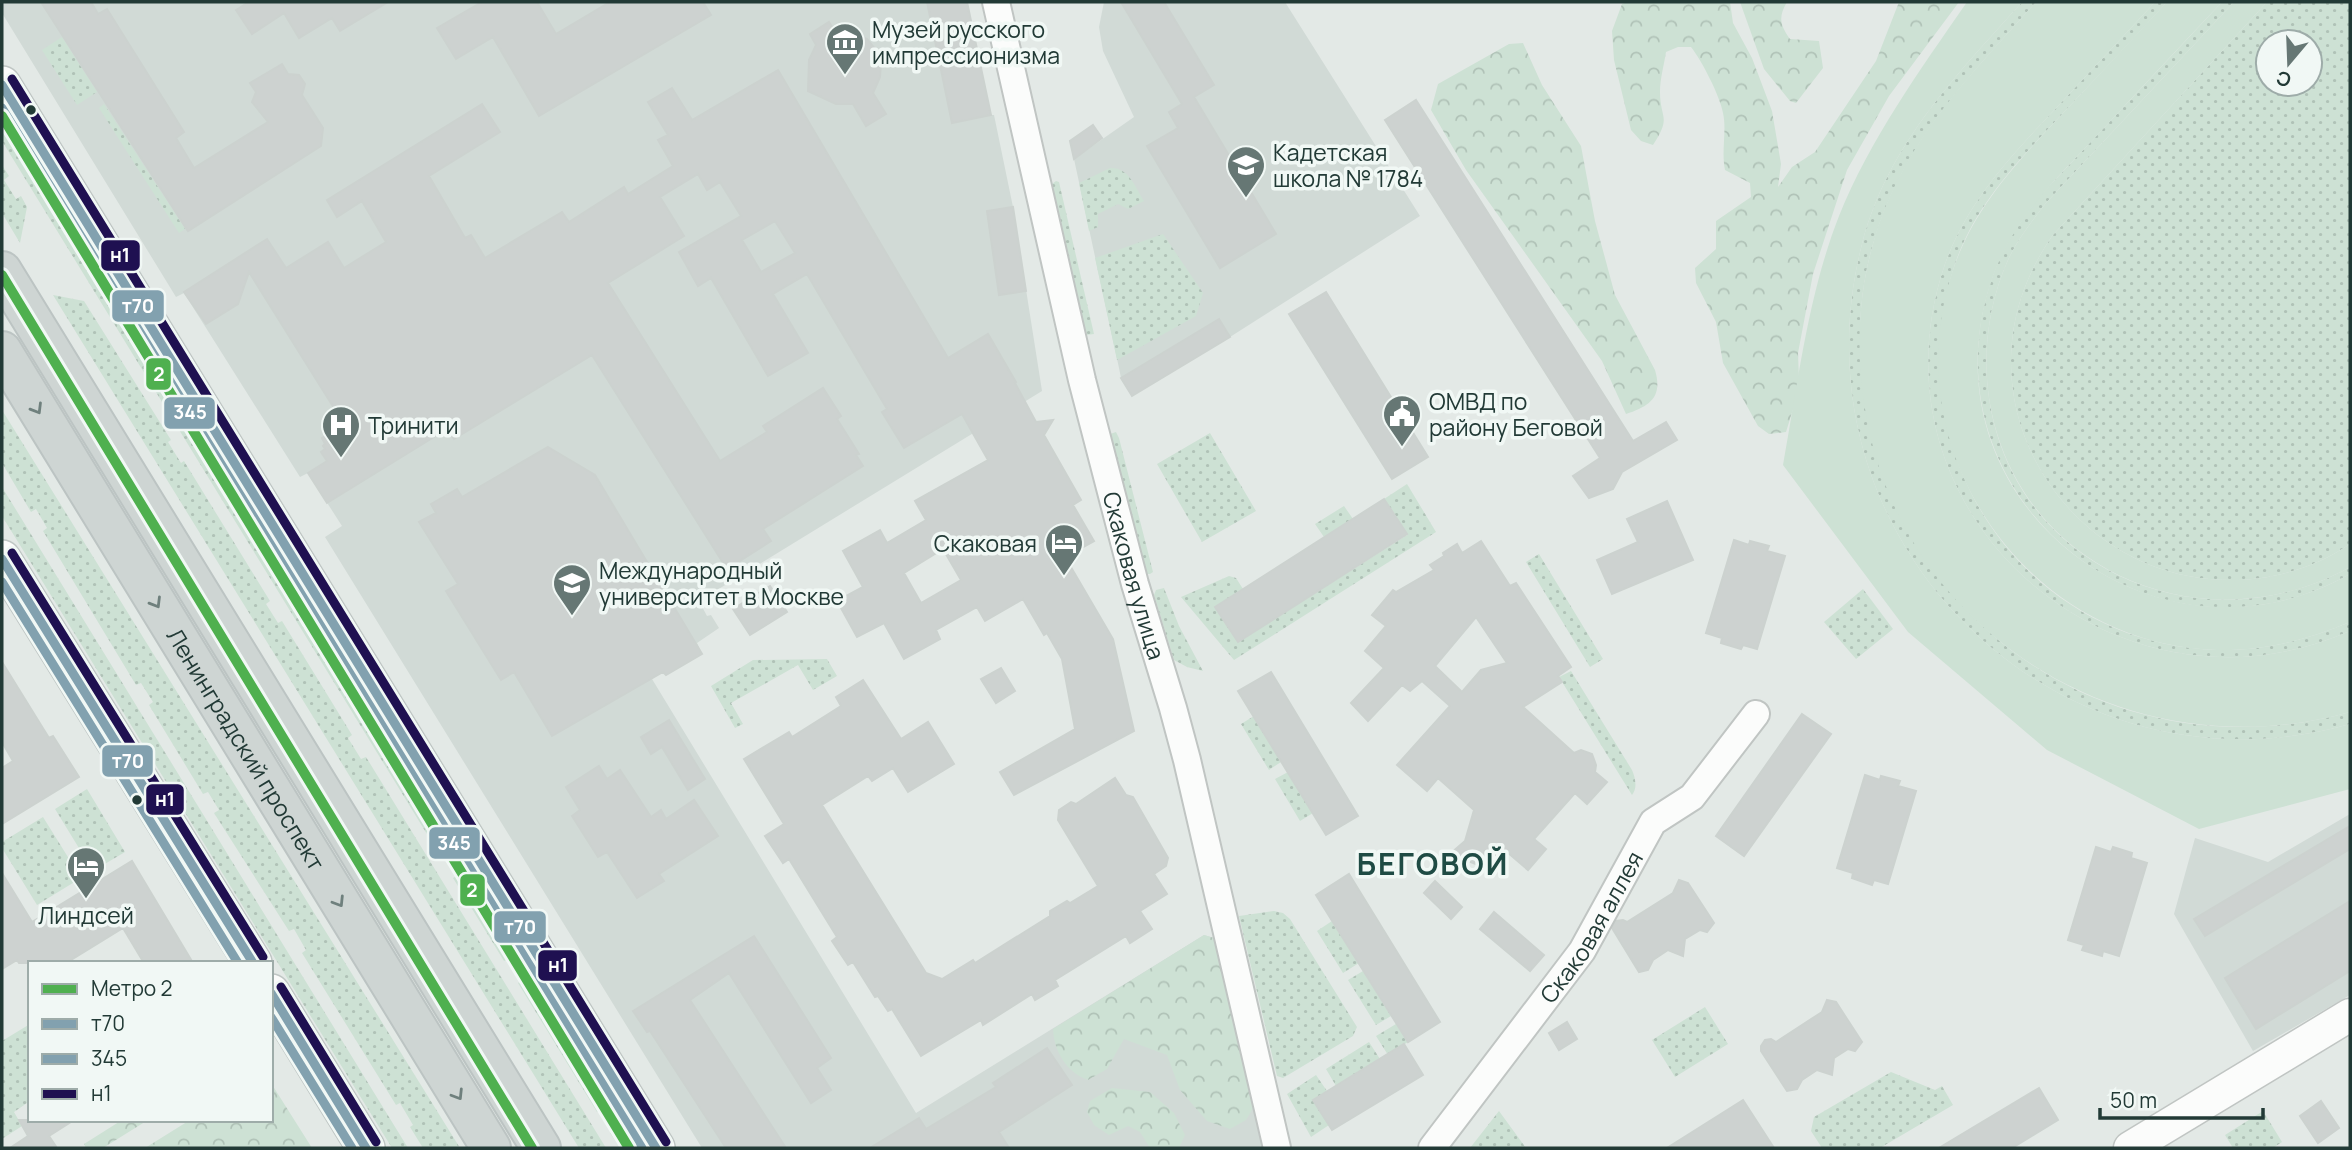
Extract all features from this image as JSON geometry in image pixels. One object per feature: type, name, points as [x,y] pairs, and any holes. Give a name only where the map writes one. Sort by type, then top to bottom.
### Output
[{"type":"main road","points":[[2,85],[656,1148]]},
{"type":"main road","name":"Ленинградский проспект","points":[[2,271],[541,1148]]},
{"type":"main road","name":"Ленинградский проспект","points":[[2,351],[491,1148]]},
{"type":"main road","points":[[2,559],[252,961]]},
{"type":"main road","points":[[273,996],[366,1148]]},
{"type":"street","name":"Скаковая улица","points":[[996,2],[1082,380],[1133,576],[1180,734],[1277,1148]]},
{"type":"street","name":"Скаковая аллея","points":[[1432,1148],[1582,951],[1653,822],[1692,797],[1756,713]]},
{"type":"street","points":[[2130,1148],[2350,1014]]},
{"type":"shaded area","points":[[2,2],[967,2],[990,115],[994,115],[1013,207],[1042,391],[699,601],[707,616],[711,615],[719,628],[697,643],[702,654],[666,675],[662,671],[652,679],[916,1113],[1204,935],[1214,938],[1266,1148],[702,1148],[325,537],[342,526],[308,473],[300,477],[184,293],[176,297],[2,13]]},
{"type":"shaded area","name":"Кадетская школа № 1784","points":[[1104,2],[1285,2],[1420,216],[1132,396],[1121,378],[1074,159],[1134,117],[1103,51],[1099,27]]},
{"type":"shaded area","points":[[2350,814],[2350,995],[2253,1051],[2174,914],[2195,838],[2268,862]]},
{"type":"green space","points":[[1730,2],[1733,23],[1752,58],[1772,111],[1781,164],[1778,187],[1792,167],[1815,152],[1876,61],[1899,2],[1959,2],[1889,96],[1847,170],[1813,274],[1798,353],[1799,380],[1786,432],[1769,434],[1758,426],[1723,363],[1716,322],[1696,283],[1695,268],[1716,249],[1716,221],[1751,197],[1750,183],[1725,170],[1724,120],[1721,106],[1710,79],[1691,47],[1678,47],[1666,52],[1660,92],[1664,123],[1653,145],[1641,141],[1631,130],[1614,60],[1612,31],[1622,4]]},
{"type":"green space","points":[[1740,2],[1787,2],[1781,21],[1790,39],[1819,41],[1823,68],[1796,103],[1790,101],[1764,69]]},
{"type":"green space","points":[[1967,2],[2022,2],[1927,113],[1889,174],[1862,244],[1849,353],[1865,455],[1905,547],[1967,626],[2046,686],[2139,726],[2242,739],[2350,724],[2350,789],[2199,829],[2047,750],[1908,632],[1783,465],[1812,308],[1828,246],[1839,216],[1851,187],[1881,132]]},
{"type":"green space","points":[[2022,2],[2036,2],[1962,85],[1919,143],[1886,208],[1867,267],[1860,337],[1863,384],[1871,431],[1897,508],[1937,575],[1988,631],[2049,675],[2118,707],[2192,724],[2270,726],[2350,712],[2350,724],[2242,739],[2139,726],[2046,686],[1967,626],[1905,547],[1865,455],[1849,353],[1862,244],[1889,174],[1907,143],[1949,85]]},
{"type":"green space","points":[[2036,2],[2155,2],[2008,161],[1979,199],[1955,241],[1945,264],[1928,355],[1939,441],[1973,517],[2027,580],[2095,626],[2175,652],[2261,655],[2350,631],[2350,712],[2269,726],[2189,723],[2112,704],[2042,671],[1980,624],[1928,565],[1889,495],[1866,415],[1861,372],[1861,308],[1873,244],[1901,174],[1919,143],[1962,85]]},
{"type":"green space","points":[[2155,2],[2167,2],[2016,164],[1974,222],[1954,267],[1940,336],[1943,403],[1960,467],[1990,525],[2032,574],[2085,613],[2147,639],[2217,650],[2252,649],[2285,643],[2350,622],[2350,631],[2261,655],[2175,652],[2095,626],[2027,580],[1973,517],[1939,441],[1928,355],[1945,264],[1955,241],[1979,199],[2008,161]]},
{"type":"green space","points":[[2167,2],[2222,2],[2053,182],[2024,219],[2000,260],[1991,282],[1978,361],[1989,435],[2021,499],[2069,551],[2130,588],[2200,606],[2275,602],[2350,574],[2350,622],[2301,639],[2268,646],[2217,650],[2148,639],[2086,613],[2033,574],[1990,524],[1959,466],[1942,402],[1939,335],[1954,267],[1974,223],[2017,164]]},
{"type":"green space","points":[[2222,2],[2234,2],[2046,203],[2021,237],[2008,260],[1992,307],[1986,357],[1988,390],[2003,452],[2032,504],[2072,545],[2120,576],[2174,594],[2233,600],[2292,591],[2350,567],[2350,574],[2271,603],[2194,605],[2122,584],[2061,544],[2014,487],[1985,419],[1979,342],[1999,260],[2028,212]]},
{"type":"green space","points":[[2234,2],[2267,2],[2052,236],[2045,247],[2032,270],[2018,307],[2013,333],[2012,378],[2019,421],[2036,461],[2059,497],[2089,528],[2125,553],[2165,570],[2209,579],[2246,580],[2300,569],[2350,544],[2350,567],[2292,591],[2233,600],[2175,594],[2121,576],[2072,545],[2032,504],[2003,452],[1988,390],[1986,357],[1992,307],[2002,275],[2026,230],[2046,203]]},
{"type":"green space","points":[[2267,2],[2350,2],[2350,544],[2318,562],[2282,574],[2246,580],[2209,579],[2165,570],[2125,553],[2089,528],[2059,497],[2036,461],[2019,421],[2012,378],[2013,333],[2022,294],[2052,236]]},
{"type":"green space","points":[[62,37],[97,92],[77,105],[42,50]]},
{"type":"green space","points":[[1523,43],[1542,85],[1581,146],[1595,221],[1615,295],[1655,370],[1656,394],[1642,408],[1626,414],[1602,361],[1466,170],[1431,110],[1438,84],[1509,44]]},
{"type":"green space","points":[[104,104],[185,229],[179,233],[99,108]]},
{"type":"green space","points":[[2,121],[634,1148],[620,1148],[610,1133],[614,1130],[601,1110],[597,1112],[518,983],[522,980],[509,959],[504,961],[453,878],[458,875],[446,855],[441,857],[2,141]]},
{"type":"green space","points":[[2,165],[9,176],[4,180],[16,199],[21,196],[27,207],[20,243],[2,213]]},
{"type":"green space","points":[[1110,168],[1127,174],[1144,201],[1128,209],[1118,204],[1098,214],[1098,227],[1089,231],[1079,183]]},
{"type":"green space","points":[[1059,182],[1094,334],[1086,335],[1052,184]]},
{"type":"green space","points":[[1163,234],[1203,293],[1196,316],[1117,360],[1095,258]]},
{"type":"green space","points":[[53,295],[84,301],[171,440],[168,442],[181,463],[184,461],[270,601],[266,604],[278,623],[282,621],[352,735],[348,738],[361,759],[366,757],[606,1148],[579,1148]]},
{"type":"green space","points":[[2,410],[460,1148],[423,1148],[400,1103],[396,1105],[302,953],[306,950],[294,929],[289,931],[214,813],[219,810],[208,792],[203,794],[149,705],[153,702],[141,683],[136,685],[43,531],[47,528],[36,509],[31,512],[2,463]]},
{"type":"green space","points":[[1116,432],[1153,572],[1150,574],[1145,574],[1110,434]]},
{"type":"green space","points":[[1210,433],[1256,511],[1202,542],[1157,464]]},
{"type":"green space","points":[[1407,484],[1436,532],[1234,660],[1181,597],[1229,576],[1236,578],[1243,589],[1215,607],[1238,642],[1407,535],[1384,499]]},
{"type":"green space","points":[[2,487],[408,1148],[392,1148],[2,516]]},
{"type":"green space","points":[[1344,506],[1353,519],[1324,537],[1315,524]]},
{"type":"green space","points":[[1539,554],[1603,659],[1590,667],[1526,562]]},
{"type":"green space","points":[[1164,588],[1179,626],[1203,671],[1174,660],[1154,595],[1156,590]]},
{"type":"green space","points":[[1863,589],[1893,629],[1856,659],[1824,622]]},
{"type":"green space","points":[[827,659],[837,676],[813,690],[798,665],[731,703],[743,724],[735,728],[711,686],[753,660]]},
{"type":"green space","points":[[1571,671],[1632,770],[1635,786],[1632,795],[1559,677]]},
{"type":"green space","points":[[1254,716],[1281,762],[1269,770],[1241,724]]},
{"type":"green space","points":[[1288,772],[1313,813],[1300,821],[1275,779]]},
{"type":"green space","points":[[87,789],[125,852],[93,871],[55,809]]},
{"type":"green space","points":[[43,817],[81,878],[37,905],[2,848],[2,842]]},
{"type":"green space","points":[[1274,911],[1283,913],[1290,919],[1357,1027],[1353,1036],[1283,1078],[1277,1076],[1239,916]]},
{"type":"green space","points":[[1332,921],[1359,963],[1343,973],[1317,931]]},
{"type":"green space","points":[[1204,935],[1214,938],[1255,1105],[1246,1120],[1230,1129],[1207,1121],[1180,1090],[1167,1055],[1124,1039],[1107,1069],[1088,1080],[1073,1072],[1063,1060],[1054,1037],[1053,1029]]},
{"type":"green space","points":[[1363,971],[1391,1016],[1376,1025],[1348,980]]},
{"type":"green space","points":[[1705,1007],[1728,1044],[1675,1077],[1652,1040]]},
{"type":"green space","points":[[1396,1024],[1408,1042],[1388,1055],[1376,1036]]},
{"type":"green space","points":[[28,1025],[28,1102],[14,1112],[22,1126],[2,1139],[2,1041]]},
{"type":"green space","points":[[1369,1042],[1380,1059],[1336,1086],[1326,1069]]},
{"type":"green space","points":[[1891,1072],[1935,1090],[1942,1086],[1953,1105],[1880,1148],[1822,1148],[1811,1131],[1814,1117]]},
{"type":"green space","points":[[1316,1075],[1327,1091],[1313,1100],[1329,1125],[1311,1137],[1287,1094]]},
{"type":"green space","points":[[273,1086],[312,1148],[145,1148],[187,1122],[273,1122]]},
{"type":"green space","points":[[1112,1088],[1150,1092],[1174,1113],[1185,1135],[1179,1148],[1150,1148],[1140,1132],[1128,1126],[1109,1135],[1094,1125],[1087,1112],[1090,1101]]},
{"type":"green space","points":[[1499,1111],[1526,1148],[1470,1148]]},
{"type":"green space","points":[[2263,1111],[2282,1142],[2273,1148],[2233,1148],[2225,1135]]},
{"type":"green space","points":[[119,1122],[145,1122],[103,1148],[86,1148],[84,1144]]},
{"type":"building","points":[[41,2],[91,2],[98,14],[107,9],[184,132],[176,138],[194,168],[268,122],[252,102],[256,92],[250,83],[282,64],[288,74],[299,75],[305,84],[302,95],[323,128],[321,146],[188,231]]},
{"type":"building","points":[[249,2],[388,2],[340,31],[332,18],[299,38],[284,13],[252,34],[236,10]]},
{"type":"building","points":[[482,2],[537,2],[556,34],[610,2],[703,2],[711,15],[539,116],[493,37],[456,59],[437,28]]},
{"type":"building","points":[[927,2],[967,2],[991,115],[952,123]]},
{"type":"building","points":[[1121,2],[1164,2],[1214,85],[1194,97],[1276,234],[1220,268],[1147,146],[1178,128],[1169,112],[1182,104]]},
{"type":"building","name":"Музей русского импрессионизма","points":[[829,22],[836,33],[854,33],[867,39],[876,50],[881,63],[880,77],[873,93],[886,114],[866,126],[853,104],[836,104],[808,91],[809,60],[816,45],[810,34]]},
{"type":"building","points":[[778,70],[948,358],[988,334],[1036,422],[1053,420],[1044,435],[1081,500],[1073,505],[1094,541],[1065,557],[1113,639],[1134,731],[1014,795],[1000,772],[1075,729],[1062,659],[1023,599],[985,621],[977,607],[936,630],[940,639],[904,659],[884,623],[857,637],[837,601],[863,587],[843,551],[880,530],[887,543],[926,520],[915,501],[988,460],[962,414],[904,448],[882,412],[887,409],[807,274],[773,294],[808,353],[768,376],[711,278],[698,286],[679,252],[741,216],[720,182],[707,190],[698,174],[660,197],[684,236],[608,283],[720,461],[767,432],[763,426],[823,388],[841,416],[837,419],[859,454],[856,455],[863,466],[763,529],[771,541],[727,569],[592,355],[454,439],[447,429],[327,503],[308,473],[327,461],[321,452],[325,449],[322,438],[344,424],[249,272],[238,304],[206,324],[184,292],[267,239],[286,268],[328,242],[344,268],[386,242],[362,201],[337,217],[327,200],[482,104],[500,132],[429,176],[465,238],[471,235],[485,258],[562,212],[569,222],[624,187],[628,194],[673,166],[658,140],[668,135],[648,102],[672,88],[692,120]],"holes":[[[775,221],[795,253],[761,272],[742,240]],[[943,549],[961,580],[921,603],[904,573]]]},
{"type":"building","points":[[1416,100],[1633,441],[1666,422],[1677,440],[1622,472],[1613,489],[1589,498],[1573,476],[1600,458],[1385,120]]},
{"type":"building","points":[[1093,125],[1102,138],[1074,159],[1070,141]]},
{"type":"building","points":[[1013,207],[1026,291],[999,295],[987,211]]},
{"type":"building","points":[[1326,292],[1428,457],[1392,479],[1289,314]]},
{"type":"building","points":[[1219,319],[1230,337],[1132,396],[1121,378]]},
{"type":"building","name":"Международный университет в Москве","points":[[548,447],[595,475],[702,654],[666,675],[663,672],[552,736],[514,672],[501,680],[446,591],[458,584],[419,522],[436,513],[431,504],[457,489],[462,497]]},
{"type":"building","points":[[1384,499],[1407,534],[1238,642],[1215,607]]},
{"type":"building","points":[[1667,501],[1693,560],[1612,594],[1597,560],[1638,542],[1627,519]]},
{"type":"building","points":[[1734,540],[1749,545],[1750,541],[1769,546],[1767,551],[1785,556],[1757,649],[1743,645],[1741,649],[1721,643],[1722,638],[1706,633]]},
{"type":"building","points":[[1481,541],[1510,586],[1516,583],[1571,667],[1558,676],[1562,682],[1523,707],[1574,753],[1581,750],[1592,754],[1596,765],[1595,772],[1607,782],[1587,804],[1575,793],[1534,839],[1546,849],[1528,870],[1507,852],[1491,870],[1450,854],[1465,841],[1474,810],[1438,778],[1427,791],[1397,765],[1450,706],[1422,681],[1410,691],[1402,685],[1368,721],[1351,703],[1384,668],[1365,651],[1386,626],[1372,615],[1393,590],[1396,592],[1434,570],[1430,565],[1444,556],[1443,553],[1457,544],[1462,553]],"holes":[[[1476,617],[1507,663],[1481,670],[1462,692],[1435,666]]]},
{"type":"building","points":[[770,586],[787,612],[750,635],[733,609]]},
{"type":"building","points":[[2,662],[49,738],[53,736],[79,777],[2,824],[2,768],[13,761],[2,742]]},
{"type":"building","points":[[1001,668],[1015,691],[996,703],[981,679]]},
{"type":"building","points":[[1271,672],[1358,816],[1326,835],[1238,691]]},
{"type":"building","points":[[863,680],[901,739],[928,722],[954,764],[908,792],[893,768],[872,781],[868,776],[822,805],[926,973],[942,979],[973,960],[975,963],[1050,916],[1050,911],[1067,901],[1070,903],[1098,886],[1058,820],[1059,810],[1071,802],[1076,804],[1115,778],[1126,795],[1133,797],[1168,858],[1166,866],[1154,874],[1167,894],[1140,911],[1152,929],[1130,943],[1126,936],[1055,980],[1058,986],[1035,1000],[1032,994],[983,1025],[981,1020],[921,1056],[892,1009],[888,1011],[878,996],[875,997],[853,962],[848,965],[832,941],[837,937],[789,859],[783,863],[765,836],[784,824],[744,759],[789,732],[792,737],[841,706],[836,697]]},
{"type":"building","points":[[1802,714],[1831,734],[1744,856],[1716,836]]},
{"type":"building","points":[[669,720],[705,779],[688,790],[662,747],[651,754],[641,737]]},
{"type":"building","points":[[599,766],[607,779],[620,770],[651,817],[661,810],[666,819],[694,800],[718,836],[659,874],[664,881],[637,898],[607,852],[598,857],[572,816],[580,810],[566,787]]},
{"type":"building","points":[[1865,775],[1880,780],[1881,776],[1900,781],[1898,786],[1916,791],[1888,884],[1874,880],[1872,885],[1852,878],[1853,873],[1837,868]]},
{"type":"building","points":[[2350,826],[2350,849],[2205,936],[2194,919]]},
{"type":"building","points":[[2096,847],[2111,852],[2113,847],[2132,853],[2131,858],[2147,863],[2119,956],[2103,951],[2102,956],[2082,950],[2084,945],[2068,940]]},
{"type":"building","points":[[132,861],[192,961],[143,961],[123,928],[69,961],[19,963],[17,960],[2,969],[2,873],[32,922]]},
{"type":"building","points":[[1349,874],[1440,1022],[1408,1042],[1316,895]]},
{"type":"building","points":[[1679,880],[1688,883],[1714,923],[1707,932],[1700,930],[1685,939],[1683,956],[1668,950],[1653,960],[1648,970],[1639,972],[1612,928],[1616,921],[1627,922],[1673,893]]},
{"type":"building","points":[[1435,881],[1462,907],[1451,919],[1424,893]]},
{"type":"building","points":[[2350,901],[2350,971],[2256,1029],[2225,978]]},
{"type":"building","points":[[1494,912],[1544,955],[1530,971],[1480,929]]},
{"type":"building","points":[[754,936],[831,1058],[817,1068],[831,1090],[811,1103],[729,973],[690,1000],[786,1148],[726,1148],[650,1031],[647,1032],[633,1011]]},
{"type":"building","points":[[1827,1000],[1836,1002],[1862,1042],[1855,1051],[1848,1049],[1834,1058],[1832,1075],[1817,1070],[1802,1080],[1797,1089],[1787,1091],[1761,1051],[1761,1046],[1765,1040],[1776,1042],[1822,1012]]},
{"type":"building","points":[[1567,1022],[1577,1039],[1559,1050],[1549,1033]]},
{"type":"building","points":[[1404,1044],[1423,1075],[1332,1130],[1313,1100]]},
{"type":"building","points":[[1047,1048],[1072,1085],[999,1132],[1009,1148],[870,1148],[919,1118],[926,1129],[996,1087],[993,1083]]},
{"type":"building","points":[[2039,1088],[2058,1120],[2012,1148],[1939,1148]]},
{"type":"building","points":[[1743,1100],[1774,1148],[1667,1148]]},
{"type":"building","points":[[2321,1101],[2339,1128],[2318,1143],[2300,1116]]},
{"type":"building","points":[[19,1120],[71,1122],[49,1136],[57,1148],[10,1148],[28,1136]]},
{"type":"metro line","name":"2","points":[[2,116],[629,1148]]},
{"type":"metro line","name":"2","points":[[2,275],[532,1148]]},
{"type":"transit line","name":"н1","points":[[12,79],[666,1142]]},
{"type":"transit line","name":"т70","points":[[2,85],[656,1148]]},
{"type":"transit line","name":"345","points":[[2,108],[642,1148]]},
{"type":"transit line","name":"н1","points":[[12,553],[263,957]]},
{"type":"transit line","name":"т70","points":[[2,559],[252,961]]},
{"type":"transit line","name":"345","points":[[2,582],[237,961]]},
{"type":"transit line","name":"н1","points":[[281,987],[376,1142]]},
{"type":"transit line","name":"т70","points":[[273,996],[366,1148]]},
{"type":"transit line","name":"345","points":[[273,1020],[352,1148]]},
{"type":"place","name":"Музей русского импрессионизма","points":[[845,76]]},
{"type":"place","name":"Кадетская школа № 1784","points":[[1246,199]]},
{"type":"place","name":"ОМВД по району Беговой","points":[[1402,448]]},
{"type":"place","name":"Тринити","points":[[341,459]]},
{"type":"place","name":"Скаковая","points":[[1064,577]]},
{"type":"place","name":"Международный университет в Москве","points":[[572,617]]},
{"type":"place","name":"Линдсей","points":[[86,900]]},
{"type":"district","name":"БЕГОВОЙ","points":[[1433,863]]}]
